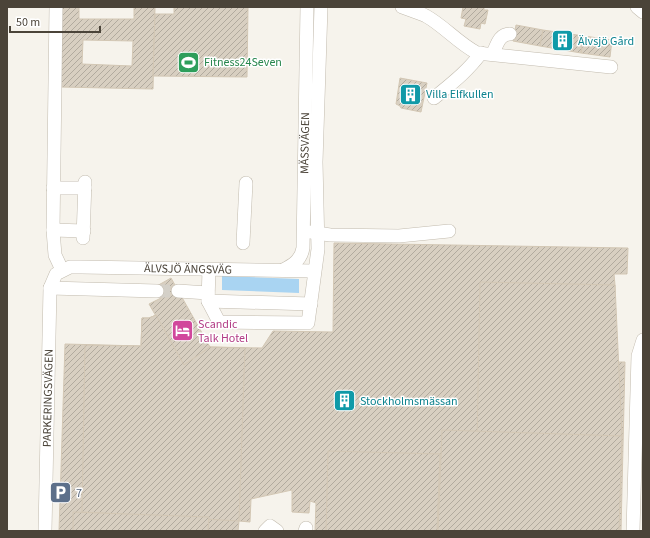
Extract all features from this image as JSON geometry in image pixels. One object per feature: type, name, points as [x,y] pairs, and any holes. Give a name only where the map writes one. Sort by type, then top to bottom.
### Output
[{"type":"street","points":[[56,7],[52,230],[55,255],[62,270]]},
{"type":"street","name":"MÄSSVÄGEN","points":[[283,270],[292,265],[302,256],[307,7]]},
{"type":"street","name":"MÄSSVÄGEN","points":[[208,297],[219,322],[308,323],[318,232],[316,162],[321,7]]},
{"type":"street","points":[[402,7],[425,16],[444,28],[464,45],[487,53],[611,66]]},
{"type":"street","points":[[638,7],[643,12]]},
{"type":"street","points":[[434,98],[461,77],[473,64],[487,53],[499,39],[506,34],[510,34]]},
{"type":"street","points":[[243,243],[246,183]]},
{"type":"street","points":[[52,230],[84,234],[85,185],[53,188]]},
{"type":"street","points":[[303,232],[318,232],[330,235],[399,236],[449,231]]},
{"type":"street","name":"ÄLVSJÖ ÄNGSVÄG","points":[[62,270],[81,267],[314,271]]},
{"type":"street","name":"PARKERINGSVÄGEN","points":[[45,531],[50,288],[56,274],[62,270]]},
{"type":"street","points":[[208,297],[209,270]]},
{"type":"street","points":[[50,288],[157,291]]},
{"type":"street","points":[[178,291],[208,297],[311,304]]},
{"type":"street","points":[[633,531],[638,356],[643,340]]},
{"type":"street","points":[[265,531],[270,526],[278,531]]},
{"type":"water","points":[[222,276],[299,279],[299,293],[222,290]]},
{"type":"building","points":[[62,7],[79,7],[79,19],[134,19],[134,7],[155,7],[153,89],[60,87]],"holes":[[[83,40],[133,41],[132,66],[82,64]]]},
{"type":"building","points":[[174,7],[248,7],[247,77],[153,76],[155,14],[174,14]]},
{"type":"building","points":[[463,7],[484,7],[484,10],[488,10],[485,24],[481,23],[480,29],[464,26],[466,19],[461,18]]},
{"type":"building","points":[[516,25],[543,30],[540,46],[513,41]]},
{"type":"building","name":"Älvsjö Gård","points":[[543,30],[584,36],[581,53],[540,46]]},
{"type":"building","points":[[584,36],[612,40],[610,57],[581,53]]},
{"type":"building","name":"Villa Elfkullen","points":[[400,78],[427,83],[421,112],[401,108],[396,104]]},
{"type":"building","name":"Stockholmsmässan","points":[[334,243],[628,248],[627,274],[614,274],[615,285],[612,362],[625,362],[621,531],[315,531],[316,503],[310,501],[309,513],[292,512],[292,490],[251,499],[250,522],[239,521],[238,531],[59,531],[65,344],[141,346],[142,318],[149,318],[156,315],[184,365],[210,347],[262,348],[273,331],[333,332]]},
{"type":"building","name":"Scandic Talk Hotel","points":[[171,278],[210,347],[184,365],[149,304],[161,298],[155,287]]},
{"type":"building","points":[[480,282],[615,285],[622,436],[477,443]]},
{"type":"building","points":[[156,315],[184,365],[210,347],[245,348],[239,521],[82,512],[85,345],[141,346],[142,318],[149,318]]},
{"type":"building","points":[[442,430],[622,436],[619,531],[438,531]]},
{"type":"building","points":[[328,451],[440,454],[437,531],[326,531]]},
{"type":"building","points":[[73,512],[209,517],[208,531],[73,531]]},
{"type":"tunnel","points":[[157,291],[178,291]]},
{"type":"place","name":"Älvsjö Gård","points":[[562,41]]},
{"type":"place","name":"Fitness24Seven","points":[[188,62]]},
{"type":"place","name":"Villa Elfkullen","points":[[411,94]]},
{"type":"place","name":"Scandic Talk Hotel","points":[[183,331]]},
{"type":"place","name":"Stockholmsmässan","points":[[344,401]]},
{"type":"place","name":"7","points":[[60,493]]}]
